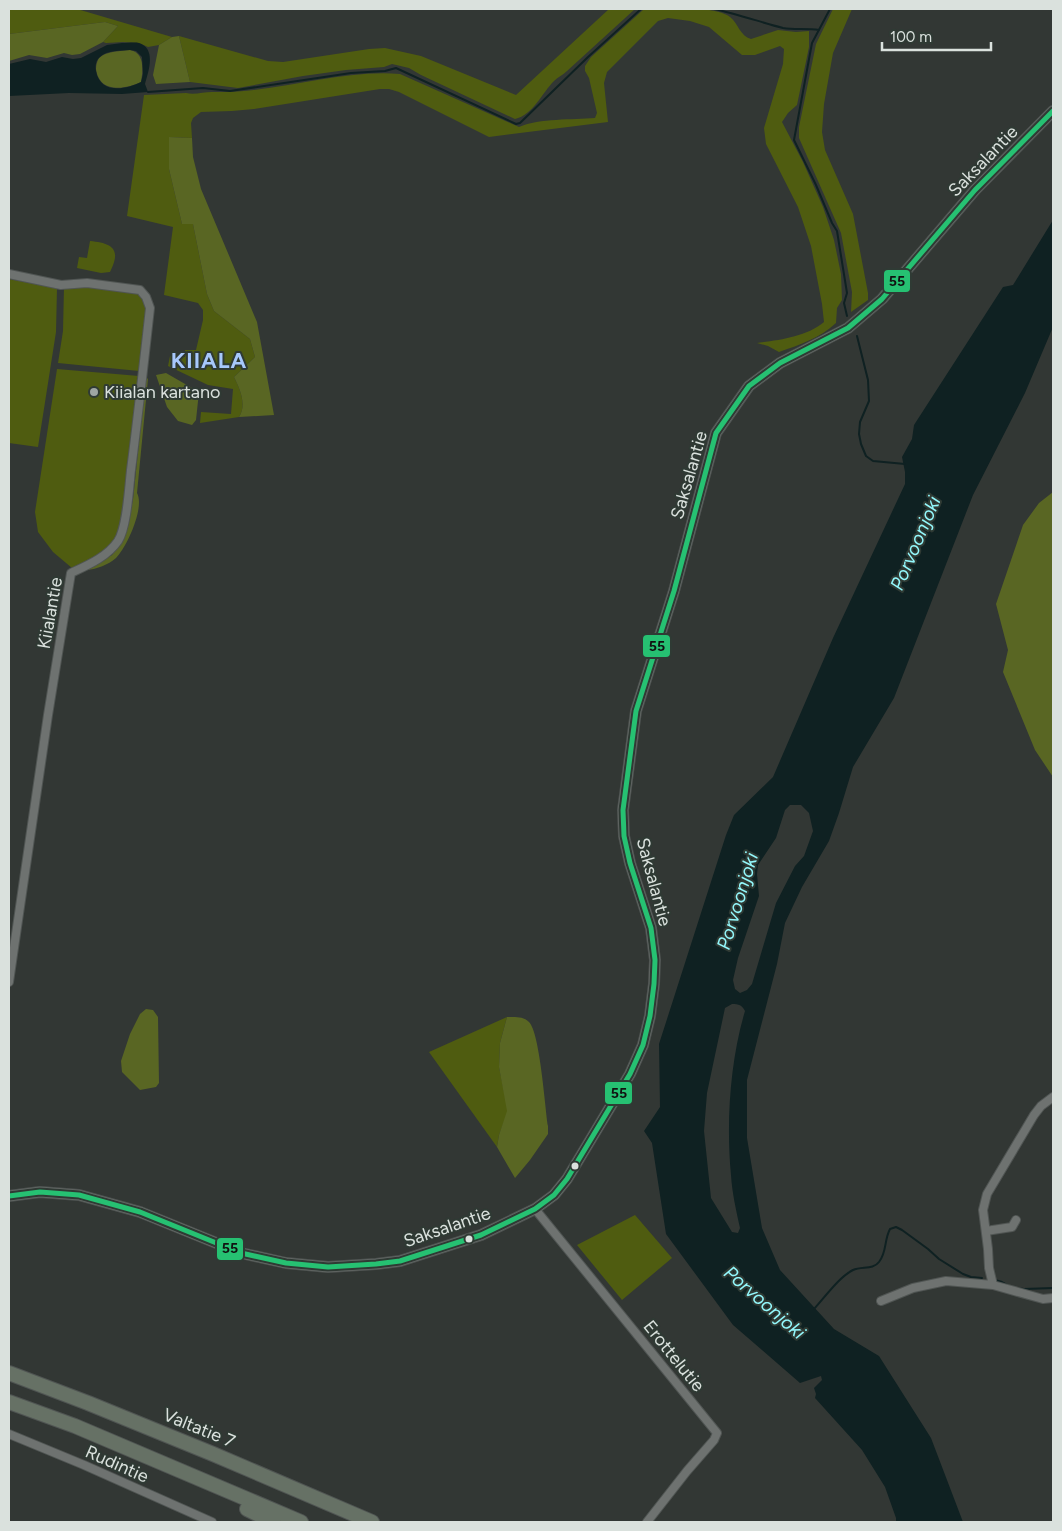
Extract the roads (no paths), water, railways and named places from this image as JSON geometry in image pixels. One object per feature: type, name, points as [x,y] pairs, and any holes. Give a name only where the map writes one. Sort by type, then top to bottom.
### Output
[{"type":"highway","name":"Valtatie 7","points":[[9,1373],[213,1454],[372,1522]]},
{"type":"highway","points":[[9,1402],[75,1426],[125,1449],[301,1522]]},
{"type":"highway","points":[[125,1449],[272,1522]]},
{"type":"street","name":"Saksalantie","points":[[9,1196],[40,1192],[79,1195],[140,1212],[241,1253],[286,1263],[328,1267],[400,1261],[424,1254],[481,1235],[536,1210],[554,1194],[567,1179],[630,1074],[643,1045],[650,1016],[655,960],[651,928],[630,863],[624,836],[623,810],[636,712],[674,591],[716,433],[749,386],[780,363],[848,328],[882,299],[975,190],[1053,111]]},
{"type":"street","name":"Kiialantie","points":[[9,274],[61,285],[87,283],[140,290],[146,297],[150,308],[125,520],[119,540],[108,552],[71,573],[48,714],[9,982]]},
{"type":"street","points":[[993,1285],[989,1268],[983,1210],[987,1194],[1034,1115],[1041,1106],[1053,1097]]},
{"type":"street","name":"Erottelutie","points":[[536,1210],[717,1433],[714,1440],[647,1522]]},
{"type":"street","points":[[986,1231],[1012,1227],[1016,1220]]},
{"type":"street","points":[[880,1301],[913,1288],[946,1281],[993,1285],[1043,1299],[1053,1298]]},
{"type":"street","name":"Rudintie","points":[[9,1434],[212,1522]]},
{"type":"water","points":[[139,43],[145,46],[150,55],[145,84],[148,92],[9,96],[9,64],[30,59],[46,62],[62,57],[81,58],[107,45]],"holes":[[[136,51],[142,57],[143,74],[141,82],[121,88],[108,87],[102,84],[96,71],[96,63],[99,58],[110,52]]]},
{"type":"water","name":"Porvoonjoki","points":[[1053,220],[1053,327],[1025,393],[973,495],[894,698],[853,767],[829,841],[802,887],[785,923],[777,964],[747,1080],[747,1138],[762,1228],[780,1270],[834,1329],[879,1356],[931,1438],[963,1522],[896,1522],[885,1487],[862,1450],[815,1398],[814,1388],[822,1380],[821,1376],[800,1383],[733,1325],[666,1234],[652,1143],[644,1131],[660,1107],[659,1044],[734,815],[773,777],[833,638],[905,484],[902,457],[912,439],[914,425],[1003,287],[1013,285]],"holes":[[[790,805],[801,805],[809,813],[813,831],[804,856],[795,866],[776,903],[752,984],[747,990],[740,993],[735,989],[733,980],[738,958],[759,896],[758,865],[776,838],[785,810]],[[732,1004],[740,1005],[745,1011],[736,1050],[729,1113],[731,1175],[740,1228],[738,1233],[732,1232],[711,1198],[704,1131],[707,1093],[725,1008]]]},
{"type":"waterway","points":[[148,92],[203,88],[230,91],[396,68],[516,124],[520,123],[641,9]]},
{"type":"waterway","points":[[714,9],[783,28],[819,30]]},
{"type":"waterway","points":[[830,9],[812,43],[794,140],[837,231],[847,293],[844,303],[847,316]]},
{"type":"waterway","points":[[857,336],[868,380],[869,401],[860,422],[859,434],[861,444],[866,456],[873,461],[905,464]]},
{"type":"waterway","points":[[814,1309],[837,1282],[848,1273],[877,1264],[882,1258],[890,1229],[896,1227],[939,1259],[963,1274],[982,1278]]},
{"type":"waterway","points":[[995,1280],[1011,1287]]},
{"type":"waterway","points":[[1016,1288],[1053,1288]]},
{"type":"place","name":"Kiialan kartano","points":[[94,392]]},
{"type":"district","name":"KIIALA","points":[[209,360]]}]
